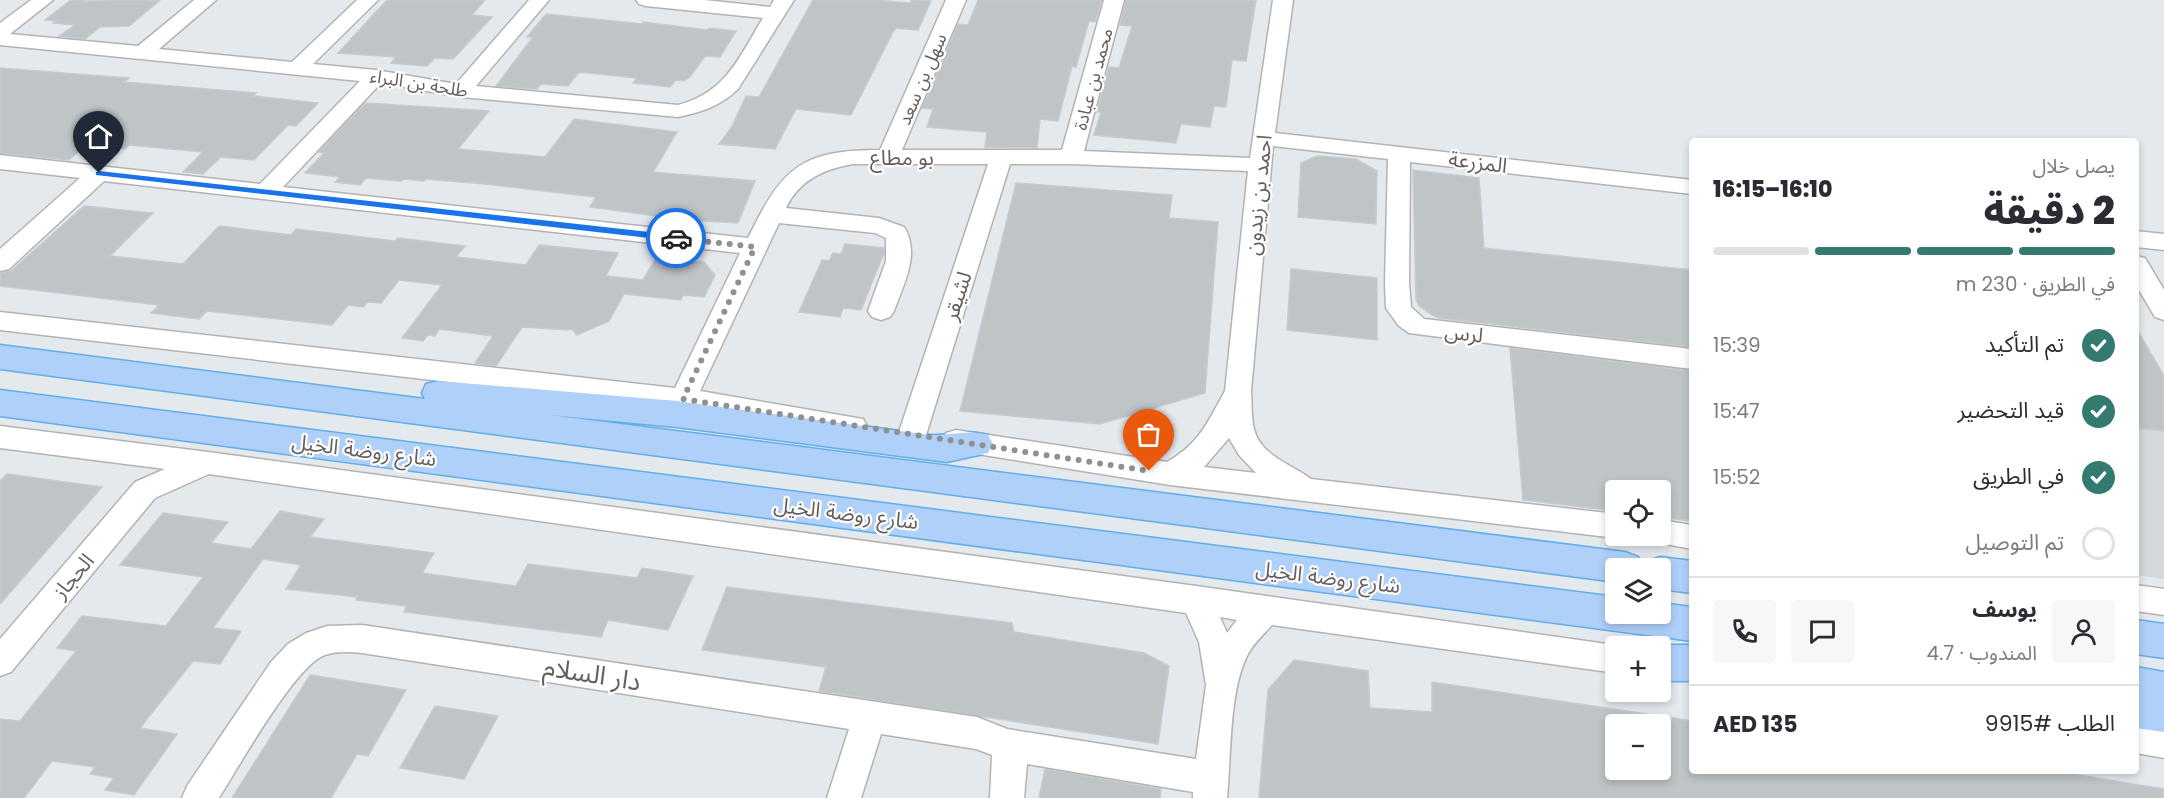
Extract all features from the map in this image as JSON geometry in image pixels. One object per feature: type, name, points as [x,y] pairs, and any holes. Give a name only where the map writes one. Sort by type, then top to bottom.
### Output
[{"type":"main road","points":[[0,357],[1605,565]]},
{"type":"main road","points":[[363,404],[410,395],[462,394],[677,414],[930,448],[976,444]]},
{"type":"main road","name":"شارع روضة الخيل","points":[[0,403],[1689,624]]},
{"type":"main road","points":[[1671,575],[1689,578]]},
{"type":"main road","points":[[2139,637],[2164,640]]},
{"type":"main road","points":[[1671,664],[1689,663]]},
{"type":"main road","points":[[2139,686],[2164,690]]},
{"type":"main road","points":[[2139,709],[2164,713]]},
{"type":"street","points":[[0,32],[43,0]]},
{"type":"street","points":[[142,53],[206,0]]},
{"type":"street","points":[[297,68],[368,0]]},
{"type":"street","points":[[461,91],[539,0]]},
{"type":"street","points":[[646,0],[780,6]]},
{"type":"street","name":"سهل بن سعد","points":[[888,157],[956,0]]},
{"type":"street","name":"محمد بن عبادة","points":[[1071,157],[1114,0]]},
{"type":"street","name":"احمد بن زيدون","points":[[1283,0],[1263,138],[1238,391],[1240,429],[1248,447],[1258,458],[1306,490]]},
{"type":"street","name":"طلحة بن البراء","points":[[0,39],[376,76],[461,91],[678,111],[707,103],[721,95],[731,85],[780,6]]},
{"type":"street","points":[[266,191],[376,76]]},
{"type":"street","name":"المزرعة","points":[[1263,138],[1689,188]]},
{"type":"street","name":"لرس","points":[[1399,153],[1397,283],[1399,308],[1407,319],[1418,327],[1689,359]]},
{"type":"street","name":"بو مطاع","points":[[683,399],[771,214],[791,181],[809,168],[827,161],[853,157],[1071,157],[1261,165]]},
{"type":"street","name":"لشيقر","points":[[912,435],[1001,158]]},
{"type":"street","points":[[0,162],[755,247]]},
{"type":"street","points":[[0,262],[99,173]]},
{"type":"street","points":[[771,214],[879,226],[896,233],[900,242],[900,255],[881,311]]},
{"type":"street","points":[[2139,239],[2164,242]]},
{"type":"street","points":[[2139,269],[2164,311]]},
{"type":"street","points":[[0,321],[683,399],[1170,474],[1605,525]]},
{"type":"street","name":"احمد بن زيدون","points":[[1170,474],[1194,461],[1209,447],[1221,428],[1238,391]]},
{"type":"street","name":"شارع روضة الخيل","points":[[0,437],[208,463],[1605,657]]},
{"type":"street","points":[[144,455],[147,472],[145,490]]},
{"type":"street","name":"الحجاز","points":[[0,662],[145,490],[208,463]]},
{"type":"street","points":[[1671,534],[1689,537]]},
{"type":"street","points":[[2139,598],[2164,602]]},
{"type":"street","points":[[1196,599],[1215,642],[1221,690]]},
{"type":"street","points":[[1211,788],[1221,690],[1227,666],[1237,645],[1268,609]]},
{"type":"street","name":"دار السلام","points":[[199,798],[282,672],[297,654],[335,637],[363,639],[977,733],[1007,745],[1211,788]]},
{"type":"street","points":[[1671,666],[1689,669]]},
{"type":"street","points":[[844,798],[869,717]]},
{"type":"street","points":[[2139,738],[2164,742]]},
{"type":"street","points":[[1007,745],[1010,755],[1010,781],[1007,798]]},
{"type":"shaded area","points":[[2139,428],[2164,431],[2164,579],[2139,575]]},
{"type":"building","points":[[71,0],[160,0],[129,26],[100,27],[85,39],[59,36],[75,25],[45,20]]},
{"type":"building","points":[[387,0],[485,0],[472,15],[492,17],[453,59],[435,58],[427,66],[391,63],[396,57],[338,53]]},
{"type":"building","points":[[813,0],[875,0],[910,3],[912,0],[931,1],[918,30],[896,28],[893,32],[851,115],[796,109],[775,149],[719,144],[731,128],[746,96],[759,97]]},
{"type":"building","points":[[978,0],[1102,0],[1095,22],[1089,21],[1076,67],[1072,66],[1058,121],[1040,119],[1037,148],[985,147],[987,132],[927,127],[933,109],[922,108],[958,24],[968,25]]},
{"type":"building","points":[[1126,0],[1256,0],[1246,61],[1232,60],[1226,107],[1214,106],[1210,127],[1181,124],[1176,143],[1094,135],[1101,112],[1097,112],[1109,67],[1119,68],[1132,26],[1120,25]]},
{"type":"building","points":[[546,14],[736,31],[720,57],[705,56],[690,77],[684,81],[676,80],[670,87],[633,83],[637,78],[579,72],[568,86],[541,84],[537,89],[496,86],[533,37],[527,37]]},
{"type":"building","points":[[0,68],[129,78],[124,82],[256,93],[253,96],[318,103],[296,126],[288,125],[254,160],[221,157],[203,174],[183,172],[203,152],[129,145],[125,149],[86,145],[69,160],[0,153]]},
{"type":"building","points":[[365,103],[489,111],[458,149],[545,157],[574,119],[677,132],[653,172],[755,181],[738,223],[685,220],[590,207],[596,197],[485,184],[425,179],[424,181],[404,179],[401,181],[366,178],[360,185],[335,182],[340,177],[305,173],[324,153],[319,152]]},
{"type":"building","points":[[1317,156],[1356,159],[1377,171],[1376,224],[1298,217],[1301,163]]},
{"type":"building","points":[[1413,170],[1479,178],[1484,248],[1689,270],[1689,347],[1439,318],[1419,306],[1416,300]]},
{"type":"building","points":[[1016,183],[1172,195],[1169,218],[1218,222],[1205,393],[1100,424],[960,411]]},
{"type":"building","points":[[84,206],[153,213],[110,256],[183,264],[219,226],[291,235],[296,229],[395,241],[398,238],[465,246],[456,257],[526,265],[539,245],[618,253],[606,276],[643,280],[656,258],[704,262],[715,275],[704,297],[683,295],[681,300],[624,294],[609,321],[577,335],[573,330],[522,327],[496,366],[475,363],[493,336],[439,329],[435,336],[428,335],[423,341],[402,338],[442,285],[399,280],[381,303],[368,302],[363,307],[348,305],[332,325],[207,311],[199,319],[151,313],[159,305],[0,286],[0,273],[11,271]]},
{"type":"building","points":[[845,244],[884,248],[861,310],[843,308],[840,317],[799,312],[822,260],[829,261],[833,253],[841,254]]},
{"type":"building","points":[[1291,269],[1377,278],[1377,340],[1287,330]]},
{"type":"building","points":[[2139,333],[2164,376],[2164,431],[2139,428]]},
{"type":"building","points":[[1510,348],[1689,371],[1689,521],[1671,518],[1671,480],[1605,480],[1605,510],[1523,500]]},
{"type":"building","points":[[7,474],[102,487],[0,604],[0,481]]},
{"type":"building","points":[[280,511],[324,519],[310,537],[434,553],[422,573],[516,586],[528,564],[637,578],[642,568],[693,576],[668,630],[608,620],[601,637],[404,612],[407,606],[356,600],[357,597],[286,589],[301,565],[263,559],[213,628],[241,631],[220,664],[193,661],[140,728],[177,734],[134,795],[105,790],[114,778],[90,774],[95,767],[52,761],[24,798],[0,798],[0,719],[20,721],[76,651],[57,648],[82,616],[166,626],[203,577],[120,565],[163,513],[228,522],[211,543],[251,549]]},
{"type":"building","points":[[727,587],[1012,623],[1014,632],[1144,653],[1169,666],[1158,744],[819,691],[826,667],[702,650]]},
{"type":"building","points":[[1294,660],[1368,671],[1370,708],[1432,712],[1432,682],[1646,714],[1605,714],[1605,780],[1671,780],[1671,718],[1689,721],[1689,774],[2072,774],[2164,789],[2163,798],[1259,798],[1268,690]]},
{"type":"building","points":[[310,675],[406,690],[368,756],[357,754],[331,798],[232,798]]},
{"type":"building","points":[[435,706],[498,716],[464,779],[400,768]]},
{"type":"building","points":[[1045,769],[1161,789],[1160,798],[1039,798]]},
{"type":"way so far","points":[[676,238],[755,247],[683,399],[1149,471]]},
{"type":"route","points":[[99,173],[676,238]]}]
